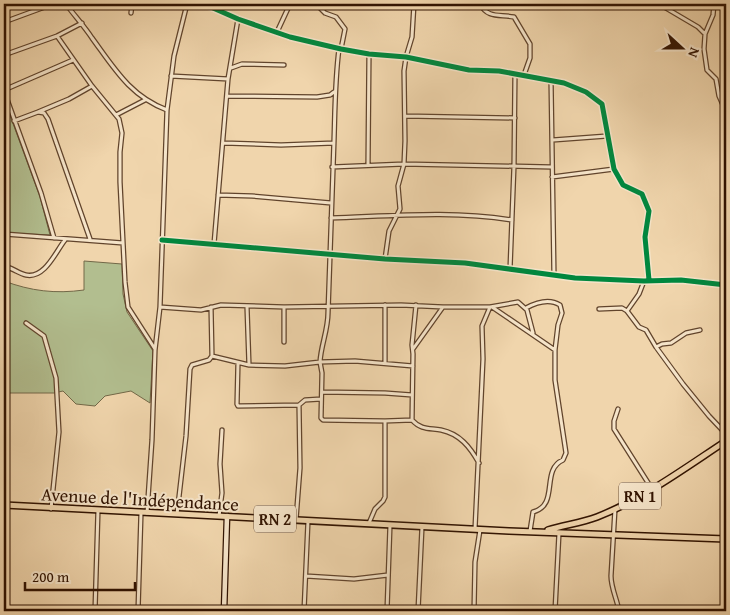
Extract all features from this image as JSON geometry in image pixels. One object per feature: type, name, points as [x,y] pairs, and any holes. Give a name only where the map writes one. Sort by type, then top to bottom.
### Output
[{"type":"main road","name":"RN 1","points":[[546,531],[595,518],[615,509],[652,489],[726,441]]},
{"type":"main road","name":"Avenue de l'Indépendance","points":[[4,505],[296,521],[546,531]]},
{"type":"main road","name":"RN 2","points":[[546,531],[726,540]]},
{"type":"street","points":[[4,22],[53,4]]},
{"type":"street","points":[[66,4],[82,23],[117,73],[145,100],[166,110]]},
{"type":"street","points":[[131,13],[132,4]]},
{"type":"street","points":[[138,611],[144,513],[152,440],[155,350],[160,307],[166,110],[174,56],[187,4]]},
{"type":"street","points":[[204,4],[238,19],[340,49],[406,57],[469,70],[515,73],[552,80],[577,88],[599,101],[604,111],[614,169],[623,185],[642,194],[649,211],[645,237],[649,280]]},
{"type":"street","points":[[278,32],[290,4]]},
{"type":"street","points":[[316,4],[326,13],[336,17],[345,29],[334,92],[334,143],[327,329],[320,354],[322,419],[412,420],[420,427],[443,431],[457,437],[471,449],[479,463]]},
{"type":"street","points":[[384,259],[389,231],[400,209],[398,186],[404,164],[404,71],[412,37],[414,4]]},
{"type":"street","points":[[480,4],[486,12],[494,16],[514,17],[529,40],[532,51],[524,75]]},
{"type":"street","points":[[659,4],[698,27],[705,34]]},
{"type":"street","points":[[714,4],[713,15],[705,34],[704,49],[707,70],[716,80],[719,96],[726,112]]},
{"type":"street","points":[[214,244],[224,144],[228,79],[238,19]]},
{"type":"street","points":[[4,56],[57,36],[82,23]]},
{"type":"street","points":[[57,36],[92,86],[119,119],[122,133],[120,182],[128,306],[155,350]]},
{"type":"street","points":[[368,164],[369,54]]},
{"type":"street","points":[[54,238],[41,193],[4,91],[73,60]]},
{"type":"street","points":[[230,68],[242,64],[284,66]]},
{"type":"street","points":[[510,269],[515,73]]},
{"type":"street","points":[[171,76],[228,79]]},
{"type":"street","points":[[552,80],[554,275]]},
{"type":"street","points":[[14,121],[69,99],[92,86]]},
{"type":"street","points":[[227,96],[317,97],[330,95],[334,92]]},
{"type":"street","points":[[116,115],[145,100]]},
{"type":"street","points":[[38,112],[44,113],[48,119],[90,239]]},
{"type":"street","points":[[405,116],[515,118]]},
{"type":"street","points":[[552,140],[607,136]]},
{"type":"street","points":[[224,144],[281,145],[334,143]]},
{"type":"street","points":[[332,167],[368,164],[552,167]]},
{"type":"street","points":[[552,177],[614,169]]},
{"type":"street","points":[[218,194],[276,197],[331,203]]},
{"type":"street","points":[[331,218],[454,214],[492,216],[512,220]]},
{"type":"street","points":[[4,234],[123,243]]},
{"type":"street","points":[[4,270],[8,267],[26,275],[34,275],[50,262],[66,239]]},
{"type":"street","points":[[162,240],[384,259],[455,262],[554,275],[681,280],[726,285]]},
{"type":"street","points":[[627,311],[639,294],[644,280]]},
{"type":"street","points":[[526,308],[541,301],[560,305],[562,313],[558,325],[555,350],[555,380],[566,452],[563,460],[557,462],[552,468],[549,492],[542,508],[533,512],[530,531]]},
{"type":"street","points":[[160,307],[201,310],[221,305],[284,308],[385,305],[491,307],[518,302],[526,308],[533,333]]},
{"type":"street","points":[[385,305],[385,362]]},
{"type":"street","points":[[412,420],[412,345],[416,305]]},
{"type":"street","points":[[247,306],[249,365]]},
{"type":"street","points":[[499,306],[500,312]]},
{"type":"street","points":[[177,514],[186,436],[190,369],[192,365],[209,360],[212,356],[211,307]]},
{"type":"street","points":[[413,349],[443,307]]},
{"type":"street","points":[[491,307],[533,333],[555,350]]},
{"type":"street","points":[[474,611],[483,359],[482,326],[491,307]]},
{"type":"street","points":[[284,308],[284,342]]},
{"type":"street","points":[[599,309],[622,308],[627,311],[633,321],[646,330],[656,347],[701,406],[726,434]]},
{"type":"street","points":[[26,323],[44,336],[56,378],[59,432],[52,509]]},
{"type":"street","points":[[656,347],[671,343],[686,332],[700,330]]},
{"type":"street","points":[[212,356],[249,365],[285,366],[320,362],[385,362],[412,366]]},
{"type":"street","points":[[238,363],[237,405],[299,404],[304,400],[321,399]]},
{"type":"street","points":[[724,374],[726,380]]},
{"type":"street","points":[[322,392],[412,395]]},
{"type":"street","points":[[4,402],[7,396]]},
{"type":"street","points":[[296,521],[300,468],[299,404]]},
{"type":"street","points":[[618,409],[614,429],[652,489]]},
{"type":"street","points":[[369,524],[375,509],[385,497],[386,421]]},
{"type":"street","points":[[219,516],[222,493],[220,464],[222,430]]},
{"type":"street","points":[[615,509],[611,584],[619,611]]},
{"type":"street","points":[[95,611],[98,510]]},
{"type":"street","points":[[224,611],[227,516]]},
{"type":"street","points":[[304,611],[308,521]]},
{"type":"street","points":[[387,611],[390,525]]},
{"type":"street","points":[[418,611],[422,526]]},
{"type":"street","points":[[555,611],[559,532]]},
{"type":"street","points":[[306,576],[354,579],[388,575]]},
{"type":"green space","points":[[4,99],[40,197],[50,235],[4,233]]},
{"type":"green space","points":[[84,261],[122,264],[123,294],[127,312],[153,351],[150,403],[131,391],[105,396],[95,406],[76,404],[63,391],[54,393],[4,393],[4,281],[43,291],[84,290]]},
{"type":"cycle path","points":[[204,4],[238,19],[290,37],[341,49],[369,54],[406,57],[469,70],[499,71],[564,83],[586,92],[602,104],[614,169],[623,185],[642,194],[649,211],[645,237],[649,280]]},
{"type":"cycle path","points":[[162,240],[385,259],[465,263],[575,278],[644,281],[681,280],[726,285]]}]
